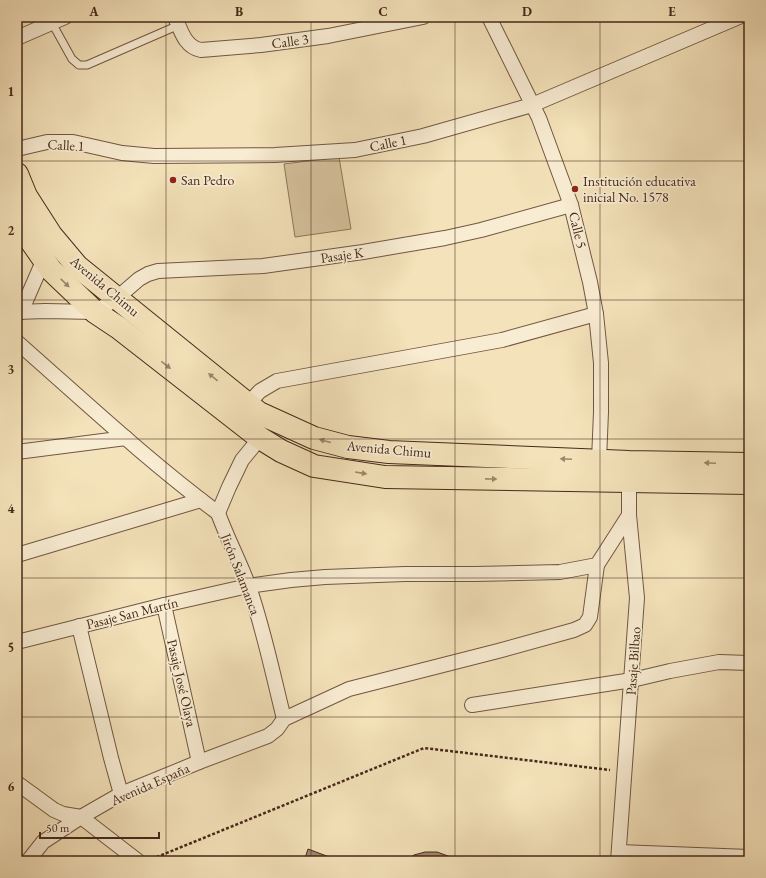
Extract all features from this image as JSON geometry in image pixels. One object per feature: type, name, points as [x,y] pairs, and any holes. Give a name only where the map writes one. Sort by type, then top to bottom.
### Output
[{"type":"main road","name":"Avenida Chimu","points":[[17,174],[26,196],[51,235],[77,266],[117,298],[241,411],[260,438],[281,451],[314,466],[386,477],[629,471],[749,464]]},
{"type":"main road","name":"Avenida Chimu","points":[[17,219],[51,270],[95,312],[241,411],[259,413],[289,428],[314,438],[348,447],[388,452],[599,460],[629,471],[749,483]]},
{"type":"street","points":[[17,38],[65,17]]},
{"type":"street","name":"Calle 3","points":[[177,21],[187,43],[193,48],[201,50],[261,45],[328,36],[423,17]]},
{"type":"street","name":"Calle 5","points":[[489,17],[539,118],[571,205],[590,282],[596,314],[601,363],[599,460]]},
{"type":"street","name":"Calle 1","points":[[17,149],[47,142],[73,142],[122,153],[154,156],[275,155],[355,150],[422,136],[532,105],[739,17]]},
{"type":"street","name":"Pasaje K","points":[[95,312],[128,290],[139,279],[158,271],[263,266],[363,252],[481,230],[571,205]]},
{"type":"street","points":[[44,259],[19,312],[95,312]]},
{"type":"street","points":[[241,411],[260,391],[277,381],[502,340],[596,314]]},
{"type":"street","points":[[17,342],[126,438],[218,513],[242,460],[260,438]]},
{"type":"street","points":[[17,452],[126,438]]},
{"type":"street","name":"Pasaje Bilbao","points":[[619,856],[637,598],[629,515],[629,471]]},
{"type":"street","points":[[17,556],[201,500]]},
{"type":"street","name":"Jirón Salamanca","points":[[218,513],[248,586],[263,636],[284,719]]},
{"type":"street","points":[[284,719],[349,689],[498,651],[574,630],[584,625],[590,617],[597,565],[629,515]]},
{"type":"street","name":"Pasaje San Martín","points":[[17,642],[164,605],[248,586],[291,580],[325,577],[405,574],[560,572],[597,565]]},
{"type":"street","name":"Pasaje José Olaya","points":[[164,605],[199,762]]},
{"type":"street","points":[[79,626],[110,758],[121,794]]},
{"type":"street","points":[[472,705],[632,680],[719,662],[749,663]]},
{"type":"street","name":"Avenida España","points":[[28,861],[43,842],[81,817],[121,794],[268,736],[277,729],[284,719]]},
{"type":"street","points":[[17,783],[54,810],[63,814],[81,817],[138,861]]},
{"type":"street","points":[[619,856],[749,857]]},
{"type":"lane","points":[[52,23],[72,59],[79,65],[87,65],[177,21]]},
{"type":"path","points":[[147,861],[424,748],[624,772]]},
{"type":"shaded area","points":[[339,157],[351,229],[295,237],[284,164]]},
{"type":"building","points":[[308,849],[340,861],[304,861]]},
{"type":"building","points":[[425,852],[437,852],[448,856],[455,861],[405,861],[414,855]]},
{"type":"place","name":"San Pedro","points":[[173,180]]},
{"type":"place","name":"Institución educativa inicial No. 1578","points":[[575,189]]}]
